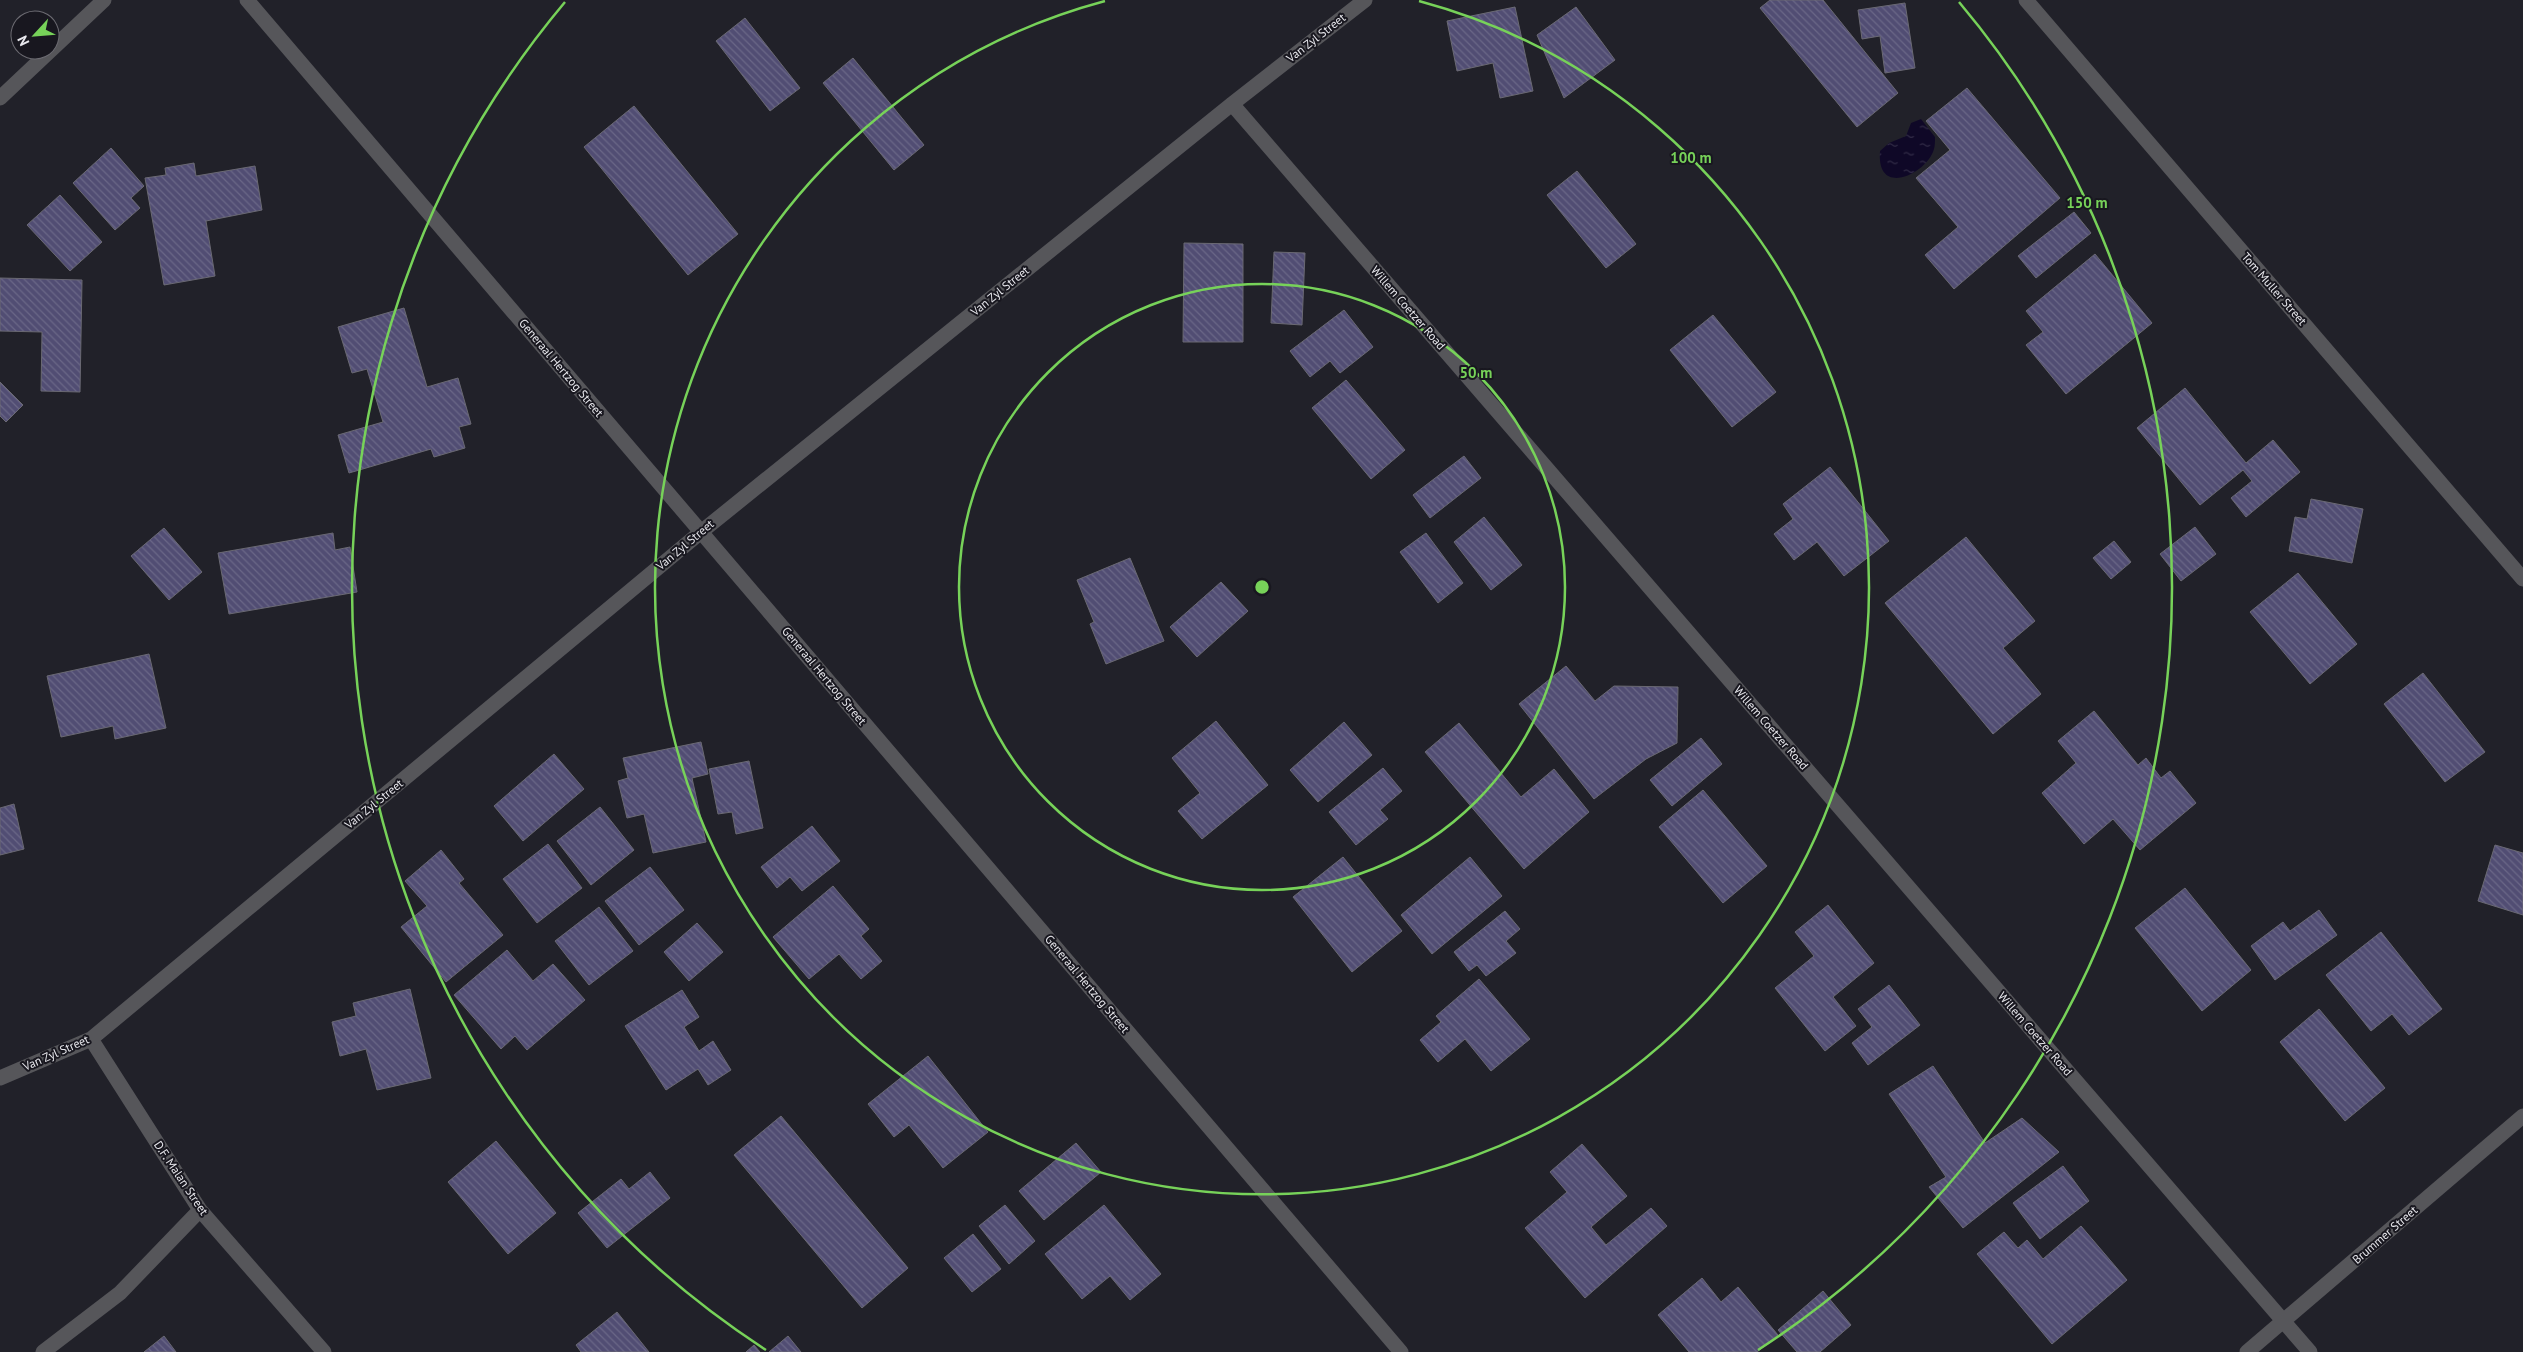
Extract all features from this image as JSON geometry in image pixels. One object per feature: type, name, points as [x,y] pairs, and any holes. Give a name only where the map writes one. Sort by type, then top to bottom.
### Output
[{"type":"street","points":[[0,98],[104,0]]},
{"type":"street","name":"Generaal Hertzog Street","points":[[247,0],[1401,1352]]},
{"type":"street","name":"Van Zyl Street","points":[[0,1078],[91,1040],[701,532],[1364,0]]},
{"type":"street","name":"Tom Muller Street","points":[[2026,0],[2523,579]]},
{"type":"street","name":"Willem Coetzer Road","points":[[1232,104],[2310,1352]]},
{"type":"street","name":"D.F. Malan Street","points":[[91,1040],[200,1210],[324,1352]]},
{"type":"street","name":"Brummer Street","points":[[2247,1352],[2523,1116]]},
{"type":"street","points":[[43,1352],[120,1293],[200,1210]]},
{"type":"water","points":[[1921,119],[1935,137],[1934,148],[1930,158],[1913,173],[1903,177],[1894,178],[1886,174],[1881,166],[1880,151],[1889,143],[1906,136],[1911,123]]},
{"type":"building","points":[[1770,0],[1823,0],[1898,93],[1857,127],[1760,8]]},
{"type":"building","points":[[1905,3],[1915,68],[1885,73],[1880,36],[1862,39],[1858,10]]},
{"type":"building","points":[[1515,7],[1533,91],[1500,98],[1493,63],[1457,71],[1447,21]]},
{"type":"building","points":[[1576,7],[1615,60],[1564,98],[1537,35]]},
{"type":"building","points":[[745,18],[800,88],[770,111],[716,41]]},
{"type":"building","points":[[853,58],[924,145],[894,170],[823,83]]},
{"type":"building","points":[[1967,88],[2060,198],[1954,289],[1925,255],[1958,227],[1916,178],[1950,150],[1926,121]]},
{"type":"building","points":[[634,106],[738,234],[688,275],[584,147]]},
{"type":"building","points":[[111,148],[144,186],[131,198],[140,208],[115,230],[73,183]]},
{"type":"building","points":[[194,163],[196,176],[255,166],[262,210],[206,221],[215,276],[164,285],[145,178],[166,175],[165,168]]},
{"type":"building","points":[[1577,171],[1636,244],[1606,268],[1547,195]]},
{"type":"building","points":[[60,195],[102,242],[70,271],[27,225]]},
{"type":"building","points":[[2074,212],[2091,233],[2036,278],[2018,256]]},
{"type":"building","points":[[1184,243],[1243,244],[1243,342],[1183,342]]},
{"type":"building","points":[[1274,252],[1305,253],[1302,325],[1271,323]]},
{"type":"building","points":[[2095,254],[2152,323],[2066,394],[2026,345],[2043,332],[2026,311]]},
{"type":"building","points":[[0,278],[82,280],[80,392],[41,391],[42,332],[0,331]]},
{"type":"building","points":[[404,308],[427,387],[458,378],[471,424],[459,427],[465,448],[434,457],[431,449],[349,473],[338,435],[383,422],[367,369],[352,373],[338,327]]},
{"type":"building","points":[[1344,310],[1373,347],[1340,373],[1330,361],[1310,377],[1290,351]]},
{"type":"building","points":[[1713,315],[1776,392],[1732,427],[1670,350]]},
{"type":"building","points":[[1346,380],[1405,450],[1371,479],[1312,408]]},
{"type":"building","points":[[0,382],[23,405],[6,422],[0,416]]},
{"type":"building","points":[[2185,388],[2246,463],[2273,440],[2300,472],[2246,517],[2231,498],[2252,481],[2243,470],[2200,505],[2137,428]]},
{"type":"building","points":[[1464,456],[1481,478],[1430,518],[1413,495]]},
{"type":"building","points":[[1830,467],[1889,541],[1844,576],[1817,542],[1794,560],[1774,534],[1793,519],[1783,504]]},
{"type":"building","points":[[2311,499],[2363,509],[2352,563],[2289,551],[2295,517],[2307,519]]},
{"type":"building","points":[[1484,517],[1522,565],[1491,590],[1454,542]]},
{"type":"building","points":[[2195,527],[2216,554],[2181,581],[2160,554]]},
{"type":"building","points":[[164,528],[202,572],[169,600],[131,556]]},
{"type":"building","points":[[333,533],[335,550],[350,547],[357,592],[229,614],[218,553]]},
{"type":"building","points":[[1426,533],[1463,583],[1438,603],[1400,552]]},
{"type":"building","points":[[1966,537],[2035,621],[2003,648],[2041,694],[1993,734],[1885,603]]},
{"type":"building","points":[[2114,541],[2131,562],[2111,579],[2093,558]]},
{"type":"building","points":[[1130,558],[1164,641],[1106,664],[1090,624],[1094,622],[1077,580]]},
{"type":"building","points":[[2298,573],[2357,644],[2310,684],[2250,612]]},
{"type":"building","points":[[1221,582],[1248,611],[1197,657],[1170,627]]},
{"type":"building","points":[[149,654],[166,728],[115,739],[113,726],[61,737],[47,676]]},
{"type":"building","points":[[1566,666],[1595,701],[1614,686],[1678,687],[1677,743],[1646,759],[1594,799],[1519,704]]},
{"type":"building","points":[[2423,673],[2485,752],[2445,782],[2384,704]]},
{"type":"building","points":[[2094,711],[2138,765],[2146,758],[2161,778],[2170,771],[2196,803],[2140,850],[2113,819],[2084,844],[2042,793],[2076,763],[2058,741]]},
{"type":"building","points":[[1216,721],[1268,785],[1202,839],[1178,811],[1200,793],[1172,758]]},
{"type":"building","points":[[1344,722],[1372,755],[1318,802],[1290,770]]},
{"type":"building","points":[[1459,723],[1521,797],[1554,769],[1589,812],[1524,869],[1425,752]]},
{"type":"building","points":[[1701,738],[1722,764],[1672,806],[1650,780]]},
{"type":"building","points":[[701,742],[708,774],[692,778],[706,842],[653,853],[644,814],[627,818],[618,781],[628,778],[623,758]]},
{"type":"building","points":[[554,754],[584,789],[523,841],[494,806]]},
{"type":"building","points":[[749,761],[763,828],[736,834],[732,812],[718,814],[709,769]]},
{"type":"building","points":[[1383,768],[1402,791],[1380,810],[1388,819],[1356,845],[1329,812]]},
{"type":"building","points":[[1703,790],[1767,866],[1723,903],[1659,827]]},
{"type":"building","points":[[14,804],[24,849],[0,855],[0,808]]},
{"type":"building","points":[[600,807],[634,850],[591,885],[557,841]]},
{"type":"building","points":[[812,826],[840,861],[802,891],[790,877],[777,888],[761,867]]},
{"type":"building","points":[[548,844],[582,888],[537,923],[503,879]]},
{"type":"building","points":[[2495,845],[2523,853],[2523,915],[2478,901]]},
{"type":"building","points":[[441,850],[464,879],[459,883],[503,935],[446,982],[401,927],[427,906],[405,881]]},
{"type":"building","points":[[1343,857],[1402,931],[1352,972],[1293,897]]},
{"type":"building","points":[[1470,857],[1502,896],[1432,954],[1401,915]]},
{"type":"building","points":[[650,867],[684,910],[639,945],[605,901]]},
{"type":"building","points":[[833,886],[869,929],[861,936],[882,961],[861,979],[839,954],[809,979],[773,937]]},
{"type":"building","points":[[2185,888],[2251,970],[2202,1011],[2135,928]]},
{"type":"building","points":[[1828,905],[1874,963],[1833,997],[1856,1026],[1825,1051],[1775,988],[1814,956],[1795,932]]},
{"type":"building","points":[[599,907],[633,951],[589,985],[555,941]]},
{"type":"building","points":[[2319,910],[2337,935],[2275,980],[2251,946],[2283,922],[2290,931]]},
{"type":"building","points":[[1505,911],[1520,929],[1506,941],[1516,953],[1486,976],[1477,965],[1469,971],[1454,952]]},
{"type":"building","points":[[697,923],[723,952],[689,981],[664,952]]},
{"type":"building","points":[[2381,932],[2442,1009],[2409,1035],[2392,1014],[2371,1031],[2326,975]]},
{"type":"building","points":[[507,950],[533,981],[553,964],[585,1000],[527,1050],[515,1036],[501,1049],[454,995]]},
{"type":"building","points":[[1479,979],[1530,1039],[1491,1071],[1465,1039],[1438,1062],[1420,1040],[1441,1022],[1436,1016]]},
{"type":"building","points":[[1889,985],[1920,1025],[1868,1065],[1852,1043],[1872,1027],[1858,1009]]},
{"type":"building","points":[[410,989],[431,1078],[377,1090],[366,1049],[340,1056],[332,1022],[356,1016],[353,1003]]},
{"type":"building","points":[[682,990],[699,1017],[684,1027],[699,1051],[713,1041],[731,1070],[708,1085],[698,1069],[666,1090],[625,1026]]},
{"type":"building","points":[[2319,1009],[2385,1088],[2345,1121],[2280,1042]]},
{"type":"building","points":[[928,1056],[988,1132],[943,1168],[909,1125],[894,1137],[868,1104]]},
{"type":"building","points":[[1933,1066],[1985,1143],[2022,1118],[2059,1152],[1963,1228],[1929,1187],[1946,1177],[1889,1094]]},
{"type":"building","points":[[781,1116],[908,1268],[862,1308],[734,1155]]},
{"type":"building","points":[[496,1141],[556,1213],[508,1254],[448,1182]]},
{"type":"building","points":[[1076,1143],[1101,1172],[1044,1220],[1019,1191]]},
{"type":"building","points":[[1582,1144],[1627,1196],[1591,1227],[1606,1245],[1651,1208],[1667,1226],[1585,1298],[1525,1228],[1567,1192],[1550,1172]]},
{"type":"building","points":[[2063,1166],[2089,1201],[2040,1239],[2013,1203]]},
{"type":"building","points":[[650,1172],[670,1198],[607,1248],[578,1213],[621,1179],[629,1189]]},
{"type":"building","points":[[1005,1205],[1035,1241],[1009,1264],[979,1226]]},
{"type":"building","points":[[1104,1205],[1161,1274],[1130,1300],[1110,1276],[1082,1299],[1045,1254]]},
{"type":"building","points":[[2081,1226],[2127,1280],[2052,1344],[1977,1254],[2004,1232],[2018,1248],[2027,1240],[2043,1259]]},
{"type":"building","points":[[973,1234],[1001,1269],[972,1292],[944,1258]]},
{"type":"building","points":[[1702,1278],[1721,1302],[1738,1287],[1778,1335],[1757,1352],[1689,1352],[1658,1315]]},
{"type":"building","points":[[1823,1291],[1851,1325],[1820,1352],[1797,1352],[1778,1330]]},
{"type":"building","points":[[617,1312],[649,1352],[581,1352],[576,1345]]},
{"type":"building","points":[[164,1336],[176,1352],[144,1352]]},
{"type":"building","points":[[788,1336],[801,1352],[769,1352]]},
{"type":"building","points":[[754,1345],[760,1352],[746,1352]]}]
